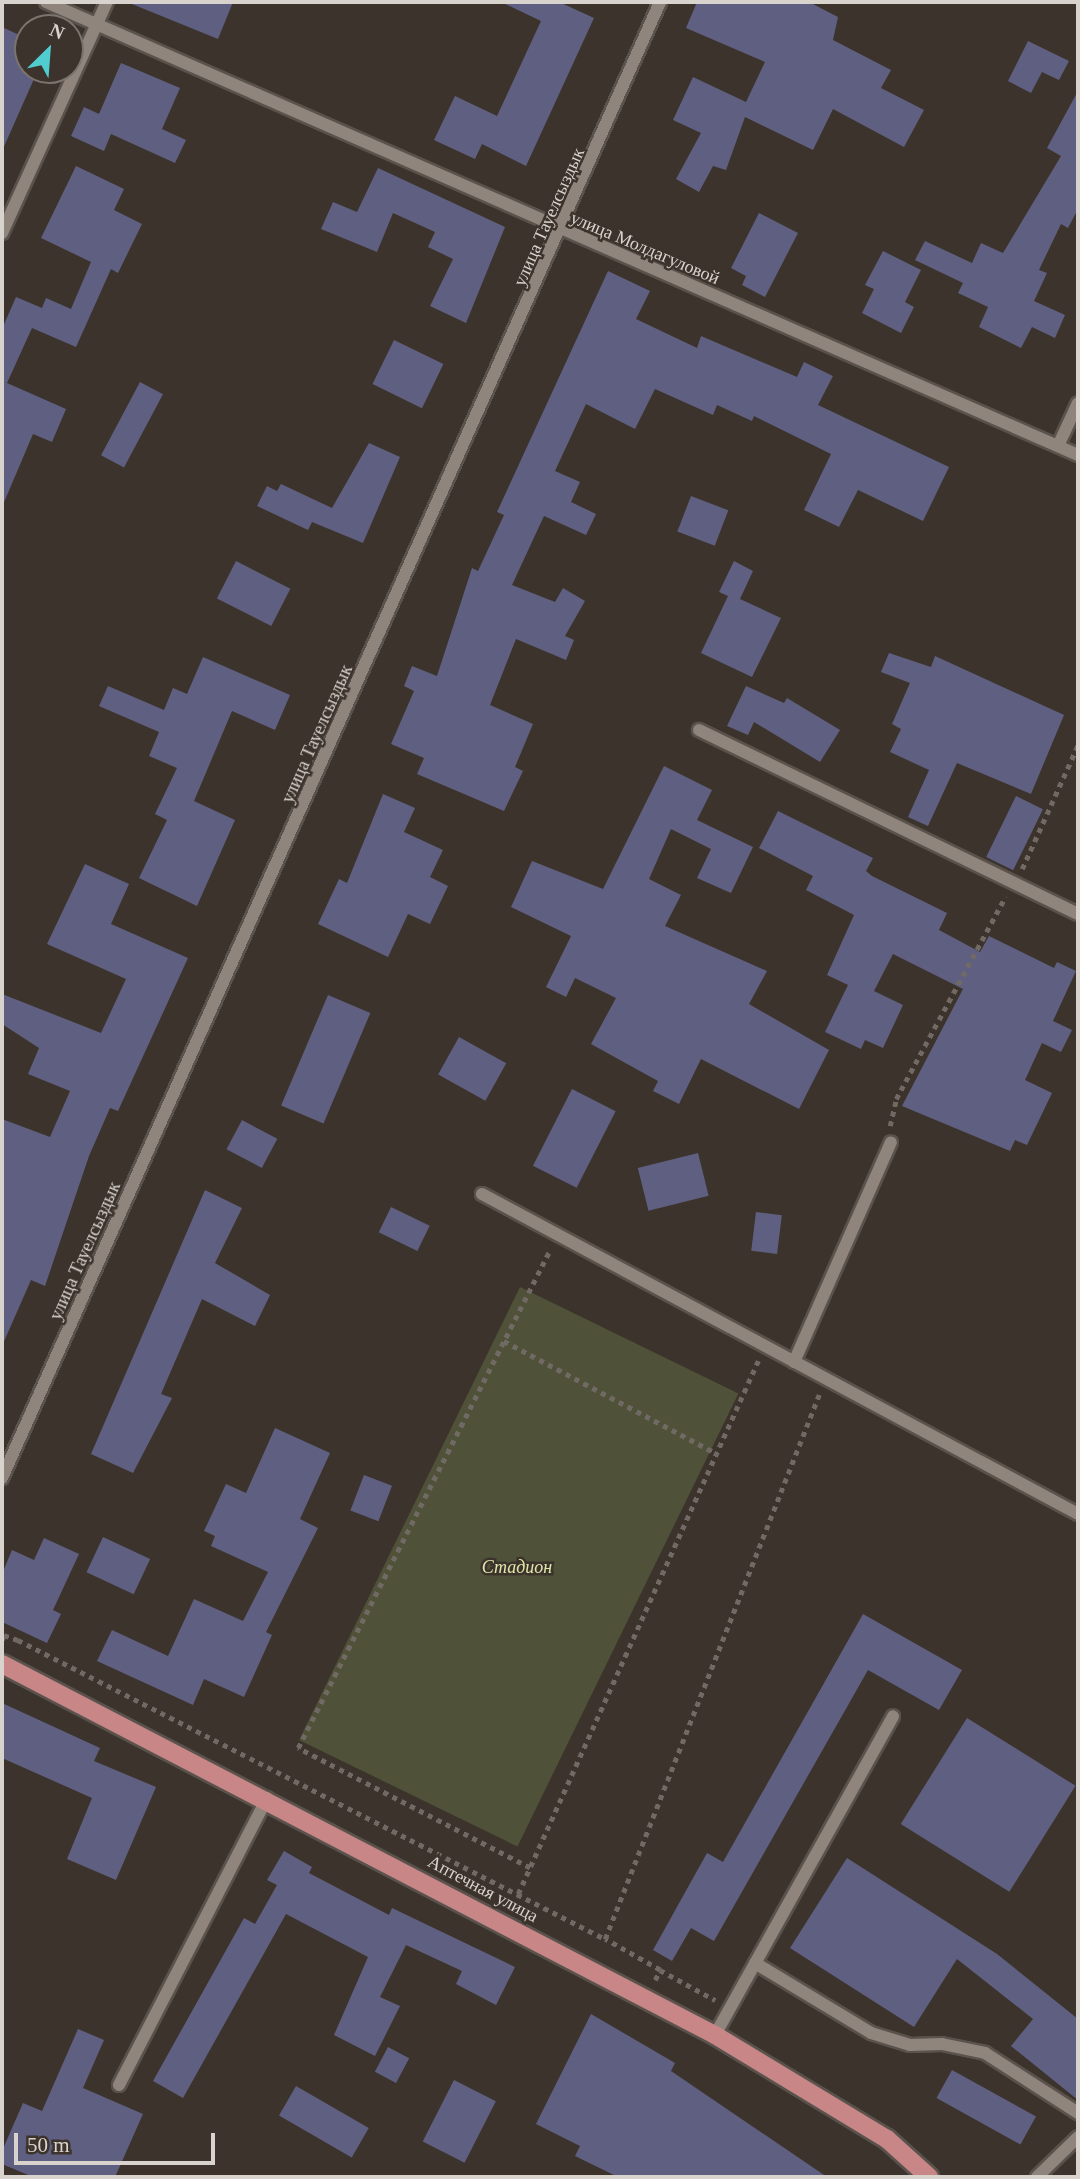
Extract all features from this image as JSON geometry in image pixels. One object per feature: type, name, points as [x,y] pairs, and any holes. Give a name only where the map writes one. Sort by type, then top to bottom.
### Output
[{"type":"main road","name":"Аптечная улица","points":[[2,1664],[267,1798],[715,2035],[887,2139],[929,2177]]},
{"type":"street","name":"улица Молдагуловой","points":[[46,2],[1078,455]]},
{"type":"street","points":[[2,233],[107,2]]},
{"type":"street","name":"улица Тауелсыздык","points":[[2,1478],[563,231],[660,2]]},
{"type":"street","points":[[1058,446],[1078,403]]},
{"type":"street","points":[[699,730],[1078,914]]},
{"type":"street","points":[[794,1362],[891,1142]]},
{"type":"street","points":[[482,1194],[764,1348],[826,1377],[1078,1514]]},
{"type":"street","points":[[715,2035],[893,1716]]},
{"type":"street","points":[[119,2085],[267,1798]]},
{"type":"street","points":[[755,1963],[871,2033],[910,2046],[943,2044],[985,2053],[1078,2113]]},
{"type":"street","points":[[1037,2177],[1078,2137]]},
{"type":"path","points":[[891,1142],[896,1099],[983,929],[1015,884],[1078,746]]},
{"type":"path","points":[[530,1868],[299,1748],[557,1236]]},
{"type":"path","points":[[504,1341],[717,1454]]},
{"type":"path","points":[[518,1894],[764,1348]]},
{"type":"path","points":[[605,1939],[826,1377]]},
{"type":"path","points":[[2,1640],[4,1635],[18,1640],[518,1894],[730,2008]]},
{"type":"path","points":[[646,1999],[660,1970]]},
{"type":"green space","name":"Стадион","points":[[520,1287],[738,1394],[517,1847],[299,1740]]},
{"type":"building","points":[[127,2],[233,2],[218,39]]},
{"type":"building","points":[[501,2],[559,2],[594,18],[526,166],[482,144],[475,159],[434,140],[455,96],[497,116],[541,21]]},
{"type":"building","points":[[697,2],[809,2],[838,17],[833,40],[891,70],[881,88],[924,110],[904,147],[833,109],[813,150],[745,117],[726,170],[713,166],[699,192],[676,179],[701,133],[673,120],[693,77],[746,102],[765,62],[686,28]]},
{"type":"building","points":[[2,27],[14,33],[14,84],[32,84],[2,151]]},
{"type":"building","points":[[1028,41],[1069,61],[1059,80],[1042,72],[1031,93],[1008,81]]},
{"type":"building","points":[[121,63],[180,88],[162,129],[186,140],[175,163],[111,134],[104,151],[71,136],[84,107],[99,114]]},
{"type":"building","points":[[1078,91],[1078,209],[1068,228],[1061,224],[1039,270],[1047,273],[1034,301],[1065,315],[1055,338],[1032,327],[1021,348],[979,327],[988,307],[958,293],[963,283],[915,260],[925,241],[972,263],[981,243],[1003,253],[1061,156],[1047,148]]},
{"type":"building","points":[[76,166],[124,189],[114,210],[142,224],[118,273],[111,269],[76,347],[32,328],[7,383],[66,409],[52,442],[33,434],[2,507],[2,329],[16,297],[42,308],[46,298],[71,309],[91,262],[41,238]]},
{"type":"building","points":[[378,168],[505,227],[466,323],[430,306],[453,259],[428,247],[435,232],[393,213],[377,252],[321,229],[333,202],[357,212]]},
{"type":"building","points":[[759,213],[798,233],[765,297],[742,285],[746,276],[731,268]]},
{"type":"building","points":[[883,251],[921,270],[905,302],[914,307],[901,333],[862,313],[874,289],[865,285]]},
{"type":"building","points":[[608,271],[650,291],[636,319],[697,348],[701,336],[797,377],[804,362],[833,376],[818,405],[949,467],[923,521],[858,490],[839,527],[804,510],[831,454],[754,416],[752,421],[717,405],[713,415],[655,389],[635,429],[586,404],[555,471],[580,482],[571,502],[596,514],[586,535],[544,516],[512,585],[555,602],[563,588],[585,601],[565,636],[574,640],[566,660],[516,639],[490,705],[533,724],[515,767],[523,771],[504,811],[417,774],[424,758],[391,744],[414,691],[404,686],[412,666],[437,676],[472,568],[478,571],[504,515],[497,512]]},
{"type":"building","points":[[394,340],[443,364],[422,408],[373,384]]},
{"type":"building","points":[[140,382],[163,394],[124,467],[101,455]]},
{"type":"building","points":[[369,443],[400,457],[363,543],[312,522],[308,530],[257,506],[267,486],[277,491],[281,484],[332,508]]},
{"type":"building","points":[[691,496],[728,510],[715,546],[677,531]]},
{"type":"building","points":[[236,561],[290,589],[271,626],[217,598]]},
{"type":"building","points":[[734,561],[753,571],[740,599],[781,618],[752,677],[701,653],[728,596],[719,592]]},
{"type":"building","points":[[889,653],[931,667],[935,656],[1064,715],[1031,794],[957,763],[928,826],[908,817],[929,770],[890,752],[901,729],[892,724],[910,683],[881,672]]},
{"type":"building","points":[[203,657],[290,695],[275,730],[232,711],[194,801],[235,820],[197,906],[139,878],[167,820],[155,814],[177,768],[149,756],[159,732],[99,706],[108,686],[164,710],[173,688],[187,694]]},
{"type":"building","points":[[746,686],[784,703],[787,698],[840,730],[820,762],[754,722],[748,735],[727,726]]},
{"type":"building","points":[[664,766],[712,790],[697,820],[753,847],[731,893],[697,878],[711,849],[671,829],[649,879],[681,895],[665,926],[767,971],[749,1004],[829,1050],[799,1109],[701,1059],[679,1104],[653,1091],[658,1081],[591,1044],[616,998],[575,978],[566,997],[546,987],[571,936],[511,907],[532,861],[603,889]]},
{"type":"building","points":[[383,794],[415,808],[404,832],[443,850],[430,877],[448,886],[430,924],[408,914],[388,957],[318,924],[339,879],[347,883]]},
{"type":"building","points":[[1016,796],[1043,809],[1013,870],[986,857]]},
{"type":"building","points":[[778,811],[873,858],[866,871],[872,876],[947,913],[939,930],[980,952],[989,936],[1054,968],[1057,962],[1076,971],[1053,1021],[1072,1030],[1061,1052],[1042,1043],[1025,1080],[1052,1093],[1027,1145],[1015,1140],[1010,1151],[902,1106],[963,989],[893,954],[874,991],[903,1005],[883,1048],[865,1040],[861,1049],[825,1032],[848,985],[827,975],[854,915],[806,890],[813,876],[759,848]]},
{"type":"building","points":[[85,864],[129,884],[111,924],[188,958],[118,1111],[110,1108],[89,1156],[45,1286],[31,1280],[2,1346],[2,1119],[50,1137],[70,1091],[28,1074],[39,1048],[2,1024],[2,994],[101,1033],[126,979],[47,944]]},
{"type":"building","points":[[328,995],[370,1013],[323,1123],[281,1105]]},
{"type":"building","points":[[459,1037],[506,1063],[485,1101],[438,1075]]},
{"type":"building","points":[[572,1089],[616,1111],[577,1188],[533,1166]]},
{"type":"building","points":[[242,1120],[277,1139],[262,1168],[227,1149]]},
{"type":"building","points":[[698,1153],[709,1196],[648,1211],[638,1168]]},
{"type":"building","points":[[205,1190],[242,1208],[215,1263],[270,1295],[255,1326],[202,1299],[161,1394],[172,1398],[133,1473],[91,1454]]},
{"type":"building","points":[[391,1207],[430,1226],[417,1251],[379,1232]]},
{"type":"building","points":[[756,1212],[782,1215],[777,1254],[751,1251]]},
{"type":"building","points":[[275,1428],[330,1453],[300,1519],[318,1528],[266,1632],[272,1635],[244,1697],[204,1679],[193,1705],[97,1661],[112,1630],[168,1656],[194,1599],[243,1621],[268,1572],[211,1546],[215,1536],[204,1531],[226,1484],[246,1493]]},
{"type":"building","points":[[364,1475],[392,1486],[378,1521],[350,1510]]},
{"type":"building","points":[[103,1537],[150,1559],[134,1594],[87,1572]]},
{"type":"building","points":[[44,1538],[79,1554],[53,1610],[61,1614],[47,1643],[2,1622],[2,1574],[12,1550],[34,1560]]},
{"type":"building","points":[[863,1614],[962,1670],[939,1710],[868,1670],[714,1941],[691,1928],[672,1961],[653,1950],[707,1853],[723,1862]]},
{"type":"building","points":[[2,1703],[100,1748],[94,1761],[156,1787],[116,1880],[67,1859],[92,1798],[2,1758]]},
{"type":"building","points":[[967,1718],[1076,1786],[1009,1892],[901,1824]]},
{"type":"building","points":[[284,1851],[312,1867],[309,1873],[389,1915],[392,1908],[515,1967],[496,2005],[456,1984],[462,1971],[406,1945],[380,1997],[400,2006],[375,2056],[334,2035],[368,1957],[286,1914],[183,2098],[153,2081],[244,1918],[255,1924],[277,1885],[267,1880]]},
{"type":"building","points":[[847,1858],[997,1954],[1078,2019],[1078,2100],[1011,2046],[1033,2019],[957,1959],[914,2027],[790,1948]]},
{"type":"building","points":[[591,2014],[675,2063],[671,2071],[827,2177],[618,2177],[575,2156],[580,2146],[536,2124]]},
{"type":"building","points":[[78,2029],[104,2040],[83,2088],[143,2114],[115,2177],[33,2177],[2,2164],[2,2151],[23,2103],[42,2111]]},
{"type":"building","points":[[388,2047],[409,2058],[396,2083],[375,2072]]},
{"type":"building","points":[[952,2070],[1036,2117],[1020,2145],[936,2098]]},
{"type":"building","points":[[454,2080],[496,2101],[465,2163],[423,2141]]},
{"type":"building","points":[[296,2086],[369,2128],[352,2157],[279,2115]]}]
